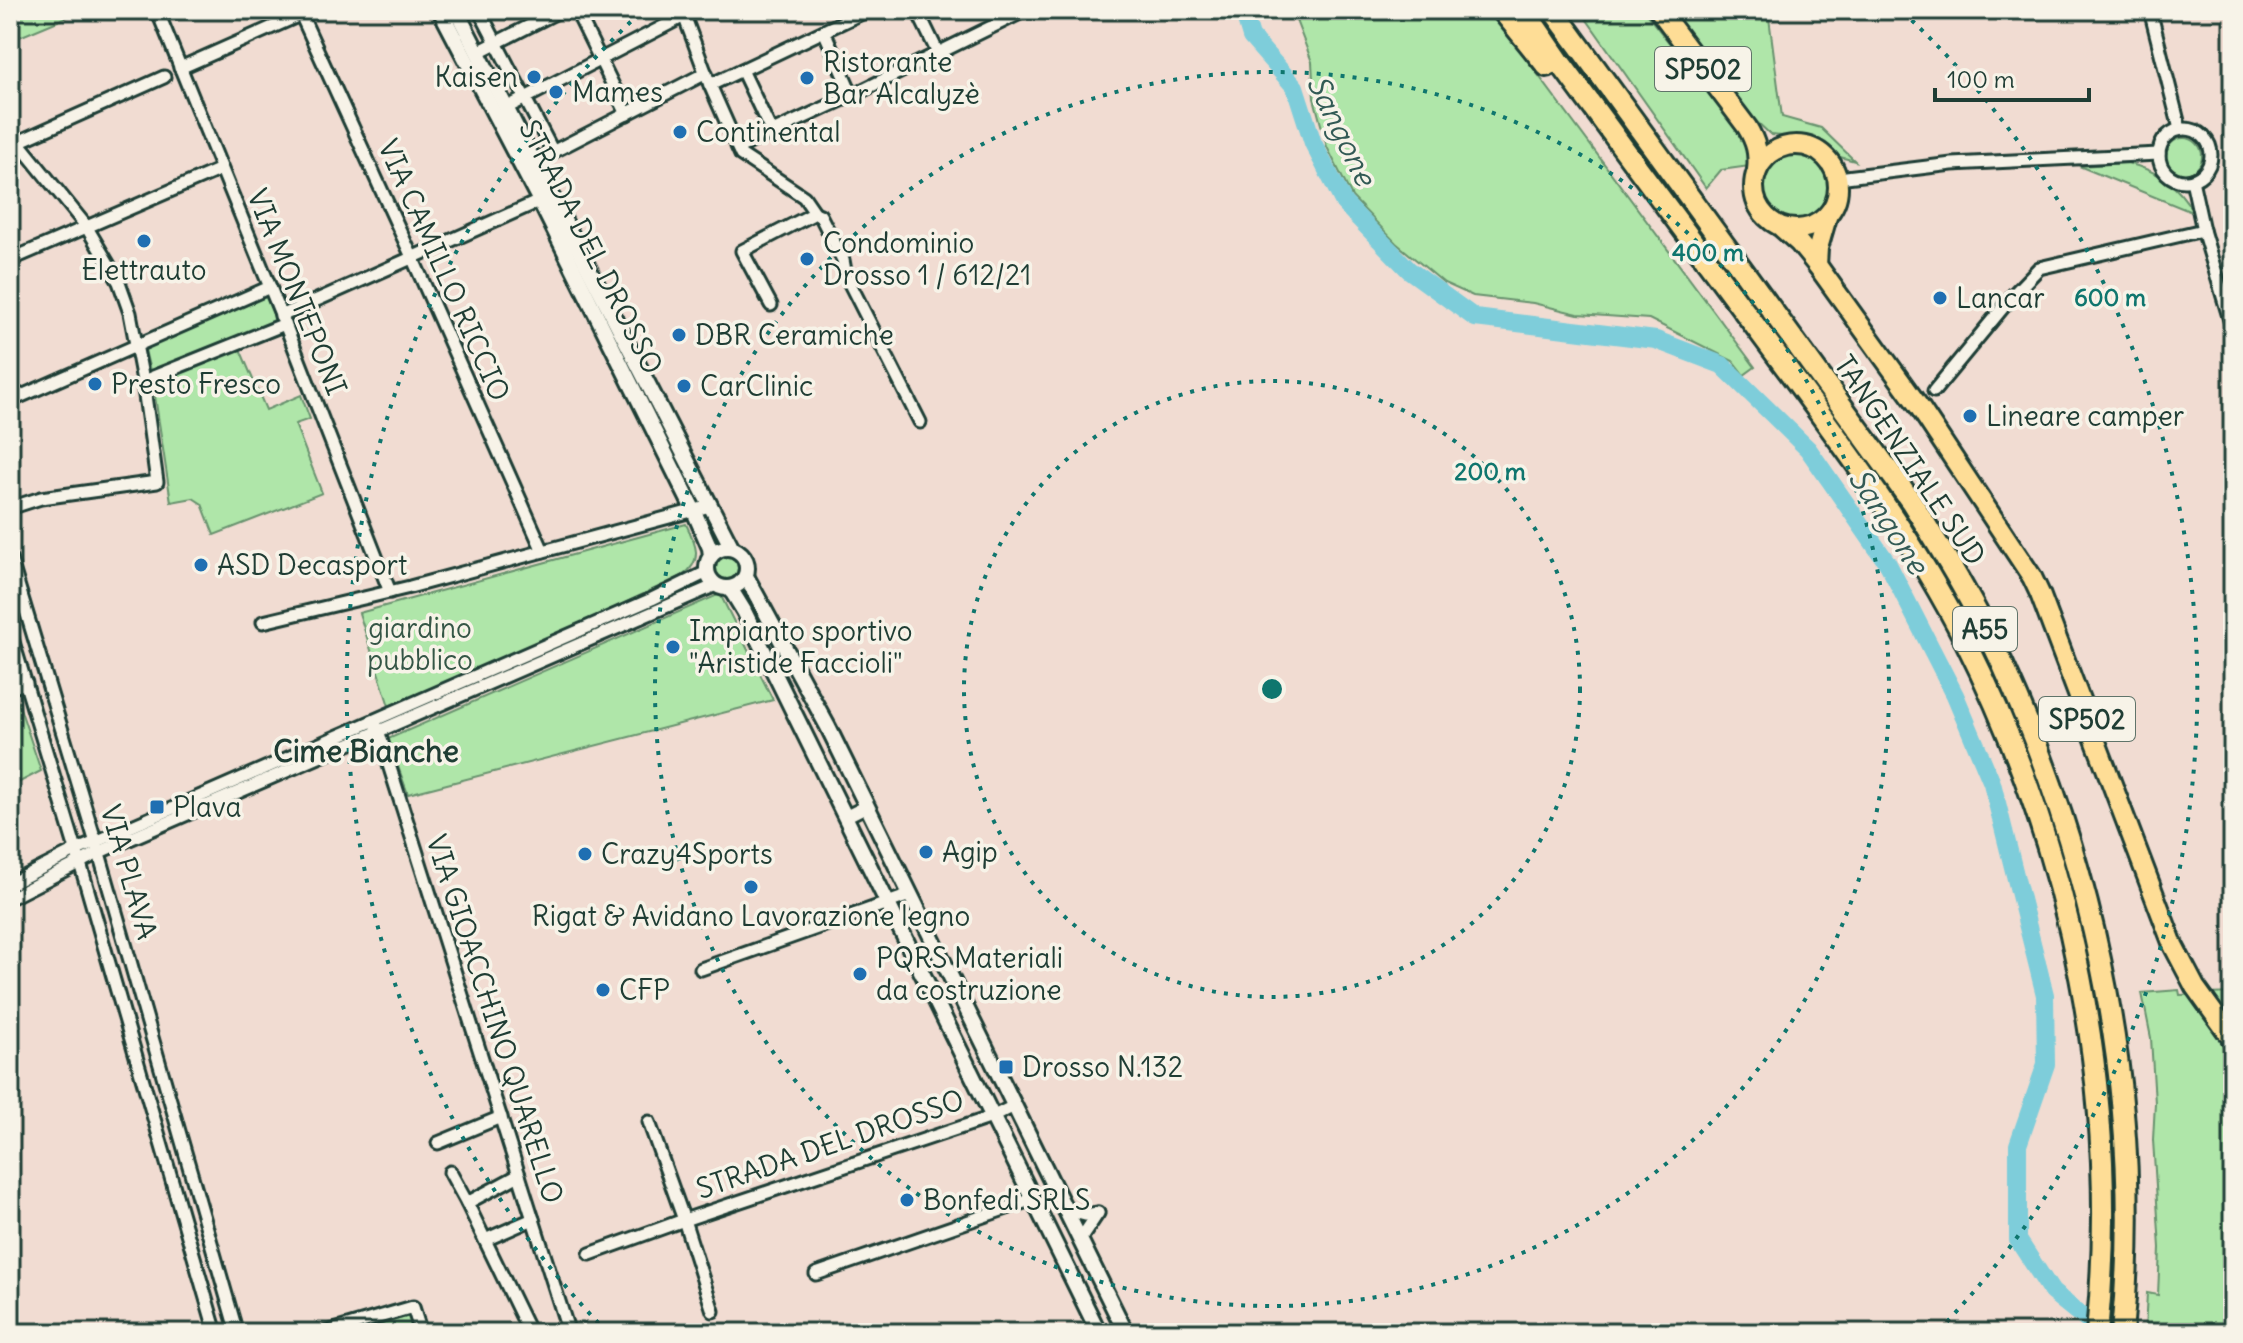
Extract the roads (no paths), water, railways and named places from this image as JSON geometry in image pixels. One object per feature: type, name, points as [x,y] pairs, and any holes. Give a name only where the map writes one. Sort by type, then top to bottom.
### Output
[{"type":"highway","points":[[1502,10],[1581,111],[1649,183]]},
{"type":"highway","name":"TANGENZIALE SUD","points":[[1524,10],[1886,506],[1964,639],[2002,723],[2054,868],[2074,943],[2094,1059],[2104,1200],[2097,1333]]},
{"type":"highway","name":"TANGENZIALE SUD","points":[[1553,10],[1911,501],[1962,586],[2003,665],[2053,789],[2073,850],[2109,1001],[2125,1141],[2127,1270],[2122,1333]]},
{"type":"main road","name":"SP502","points":[[1659,10],[1755,141],[1759,155],[1753,187],[1761,212],[1799,243],[1817,265],[1920,408],[2032,577],[2173,945],[2195,987],[2233,1040]]},
{"type":"main road","name":"SP502","points":[[1747,127],[1767,140],[1813,148],[1824,155],[1838,178]]},
{"type":"main road","points":[[1757,171],[1769,154],[1787,145]]},
{"type":"main road","points":[[1817,265],[1818,248],[1827,217],[1837,199],[1838,178]]},
{"type":"main road","points":[[1782,228],[1806,229],[1827,217]]},
{"type":"street","name":"VIA MONTEPONI","points":[[157,10],[390,592]]},
{"type":"street","name":"STRADA DEL DROSSO","points":[[440,10],[546,198],[732,548]]},
{"type":"street","name":"STRADA DEL DROSSO","points":[[456,10],[533,162],[546,198],[693,509],[711,556]]},
{"type":"street","name":"STRADA DEL DROSSO","points":[[479,10],[553,152]]},
{"type":"street","points":[[478,52],[561,10]]},
{"type":"street","points":[[576,10],[627,114]]},
{"type":"street","name":"STRADA DEL DROSSO","points":[[533,162],[627,114],[708,79],[722,80],[868,10]]},
{"type":"street","points":[[917,10],[938,53]]},
{"type":"street","points":[[738,148],[1026,10]]},
{"type":"street","points":[[2150,10],[2180,129]]},
{"type":"street","points":[[180,68],[304,12]]},
{"type":"street","name":"VIA CAMILLO RICCIO","points":[[304,12],[543,551]]},
{"type":"street","points":[[683,13],[738,148],[744,158],[755,162],[804,197],[815,213],[820,215],[840,254],[846,276],[920,422]]},
{"type":"street","name":"STRADA DEL DROSSO","points":[[506,108],[683,13]]},
{"type":"street","points":[[824,31],[852,95]]},
{"type":"street","points":[[742,70],[772,133]]},
{"type":"street","points":[[18,142],[164,77]]},
{"type":"street","points":[[2180,129],[2194,130],[2209,143],[2208,168],[2192,180],[2179,180],[2169,175],[2159,154],[2166,137],[2180,129]]},
{"type":"street","points":[[10,132],[86,226],[119,282],[130,313],[143,381],[157,482],[41,498],[10,508]]},
{"type":"street","points":[[1838,178],[1952,164],[2159,154]]},
{"type":"street","points":[[10,260],[221,169]]},
{"type":"street","points":[[2192,180],[2203,230],[2233,330]]},
{"type":"street","points":[[143,381],[546,198]]},
{"type":"street","points":[[771,305],[742,251],[815,213]]},
{"type":"street","points":[[1934,391],[2039,268],[2203,230]]},
{"type":"street","points":[[10,401],[270,287]]},
{"type":"street","points":[[263,622],[390,592],[710,506]]},
{"type":"street","points":[[10,884],[75,851],[97,848],[722,586],[739,584],[746,576],[747,567],[745,559],[732,548],[720,549],[711,556],[707,566],[707,572],[722,586]]},
{"type":"street","name":"VIA PLAVA","points":[[10,558],[237,1333]]},
{"type":"street","points":[[10,898],[80,863],[97,848],[374,720],[646,602],[707,572]]},
{"type":"street","name":"STRADA DEL DROSSO","points":[[746,576],[828,727],[1126,1333]]},
{"type":"street","name":"STRADA DEL DROSSO","points":[[722,586],[733,593],[744,611],[1099,1333]]},
{"type":"street","name":"VIA PLAVA","points":[[10,632],[216,1333]]},
{"type":"street","points":[[10,688],[26,683]]},
{"type":"street","points":[[33,708],[53,701]]},
{"type":"street","name":"VIA GIOACCHINO QUARELLO","points":[[374,720],[533,1219],[565,1332]]},
{"type":"street","points":[[845,817],[867,806]]},
{"type":"street","points":[[701,969],[910,895]]},
{"type":"street","name":"STRADA DEL DROSSO","points":[[590,1254],[992,1117],[1014,1106]]},
{"type":"street","points":[[438,1143],[501,1117]]},
{"type":"street","name":"STRADA DEL DROSSO","points":[[649,1122],[713,1311]]},
{"type":"street","points":[[450,1172],[530,1333]]},
{"type":"street","points":[[467,1203],[519,1175]]},
{"type":"street","points":[[179,1206],[199,1199]]},
{"type":"street","points":[[816,1274],[1033,1199]]},
{"type":"street","points":[[1066,1210],[1085,1215],[1098,1213],[1080,1240]]},
{"type":"street","points":[[485,1240],[533,1219]]},
{"type":"street","points":[[185,1226],[205,1220]]},
{"type":"street","points":[[324,1333],[413,1307],[421,1333]]},
{"type":"waterway","name":"Sangone","points":[[1243,10],[1251,37],[1295,87],[1313,143],[1344,203],[1409,270],[1475,318],[1656,340],[1722,365],[1808,449],[1888,564],[1955,695],[1992,783],[2045,995],[2046,1064],[2018,1145],[2018,1240],[2052,1292],[2103,1333]]},
{"type":"waterway","points":[[2222,216],[2233,204]]},
{"type":"place","name":"Kaisen","points":[[534,77]]},
{"type":"place","name":"Ristorante Bar Alcalyzè","points":[[807,78]]},
{"type":"place","name":"Mames","points":[[556,92]]},
{"type":"place","name":"Continental","points":[[680,132]]},
{"type":"place","name":"Elettrauto","points":[[144,241]]},
{"type":"place","name":"Condominio Drosso 1 / 612/21","points":[[807,259]]},
{"type":"place","name":"Lancar","points":[[1940,298]]},
{"type":"place","name":"DBR Ceramiche","points":[[679,335]]},
{"type":"place","name":"Presto Fresco","points":[[95,384]]},
{"type":"place","name":"CarClinic","points":[[684,386]]},
{"type":"place","name":"Lineare camper","points":[[1970,416]]},
{"type":"place","name":"ASD Decasport","points":[[201,565]]},
{"type":"place","name":"Impianto sportivo \"Aristide Faccioli\"","points":[[673,647]]},
{"type":"place","name":"Plava","points":[[157,807]]},
{"type":"place","name":"Agip","points":[[926,852]]},
{"type":"place","name":"Crazy4Sports","points":[[585,854]]},
{"type":"place","name":"Rigat & Avidano Lavorazione legno","points":[[751,887]]},
{"type":"place","name":"PQRS Materiali da costruzione","points":[[860,974]]},
{"type":"place","name":"CFP","points":[[603,990]]},
{"type":"place","name":"Drosso N.132","points":[[1006,1067]]},
{"type":"place","name":"Bonfedi SRLS","points":[[907,1200]]},
{"type":"district","name":"Cime Bianche","points":[[366,751]]},
{"type":"park label","name":"giardino pubblico","points":[[420,644]]}]
